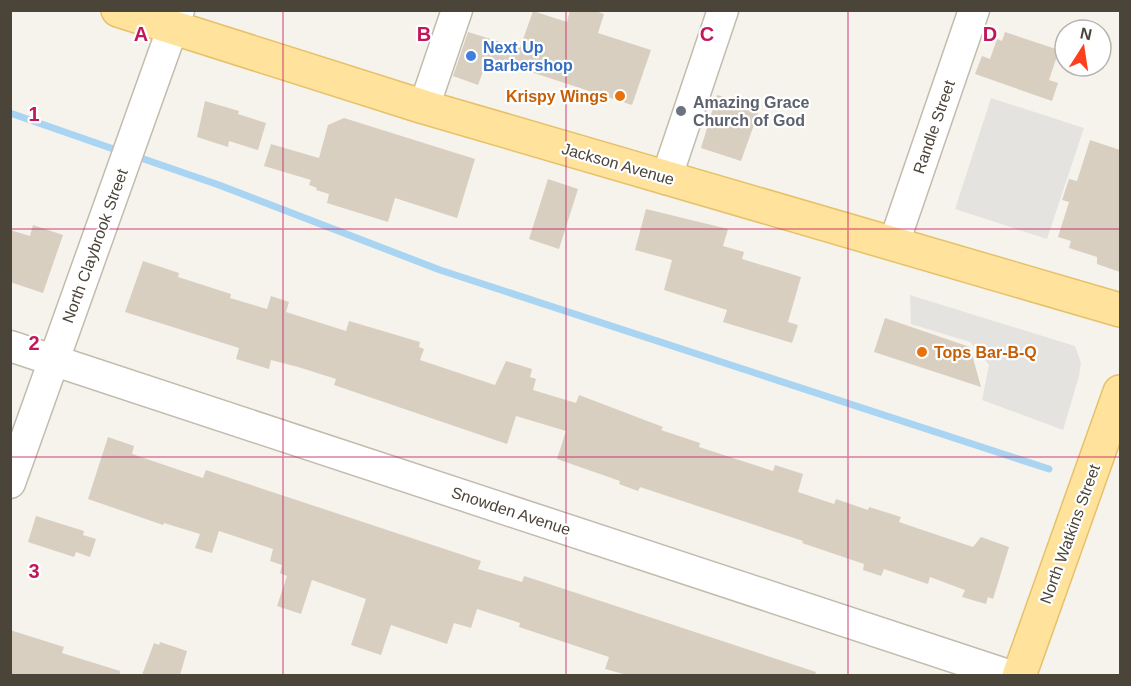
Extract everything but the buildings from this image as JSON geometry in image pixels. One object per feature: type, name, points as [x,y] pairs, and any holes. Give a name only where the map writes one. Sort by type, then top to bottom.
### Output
[{"type":"main road","name":"Jackson Avenue","points":[[118,10],[176,19],[424,107],[1120,310]]},
{"type":"main road","name":"North Watkins Street","points":[[1019,675],[1117,412]]},
{"type":"street","points":[[424,107],[457,10]]},
{"type":"street","points":[[666,178],[723,10]]},
{"type":"street","name":"Randle Street","points":[[894,243],[974,10]]},
{"type":"street","name":"North Claybrook Street","points":[[10,483],[176,19]]},
{"type":"street","name":"Snowden Avenue","points":[[10,346],[1011,675]]},
{"type":"shaded area","points":[[991,98],[1084,128],[1047,239],[955,209]]},
{"type":"shaded area","points":[[910,295],[1075,346],[1081,363],[1063,430],[982,400],[989,365],[970,342],[911,324]]},
{"type":"waterway","points":[[10,113],[122,152]]},
{"type":"waterway","points":[[135,156],[219,185],[440,270],[1049,469]]},
{"type":"place","name":"Next Up Barbershop","points":[[471,56]]},
{"type":"place","name":"Krispy Wings","points":[[620,96]]},
{"type":"place","name":"Amazing Grace Church of God","points":[[681,111]]},
{"type":"place","name":"Tops Bar-B-Q","points":[[922,352]]}]
